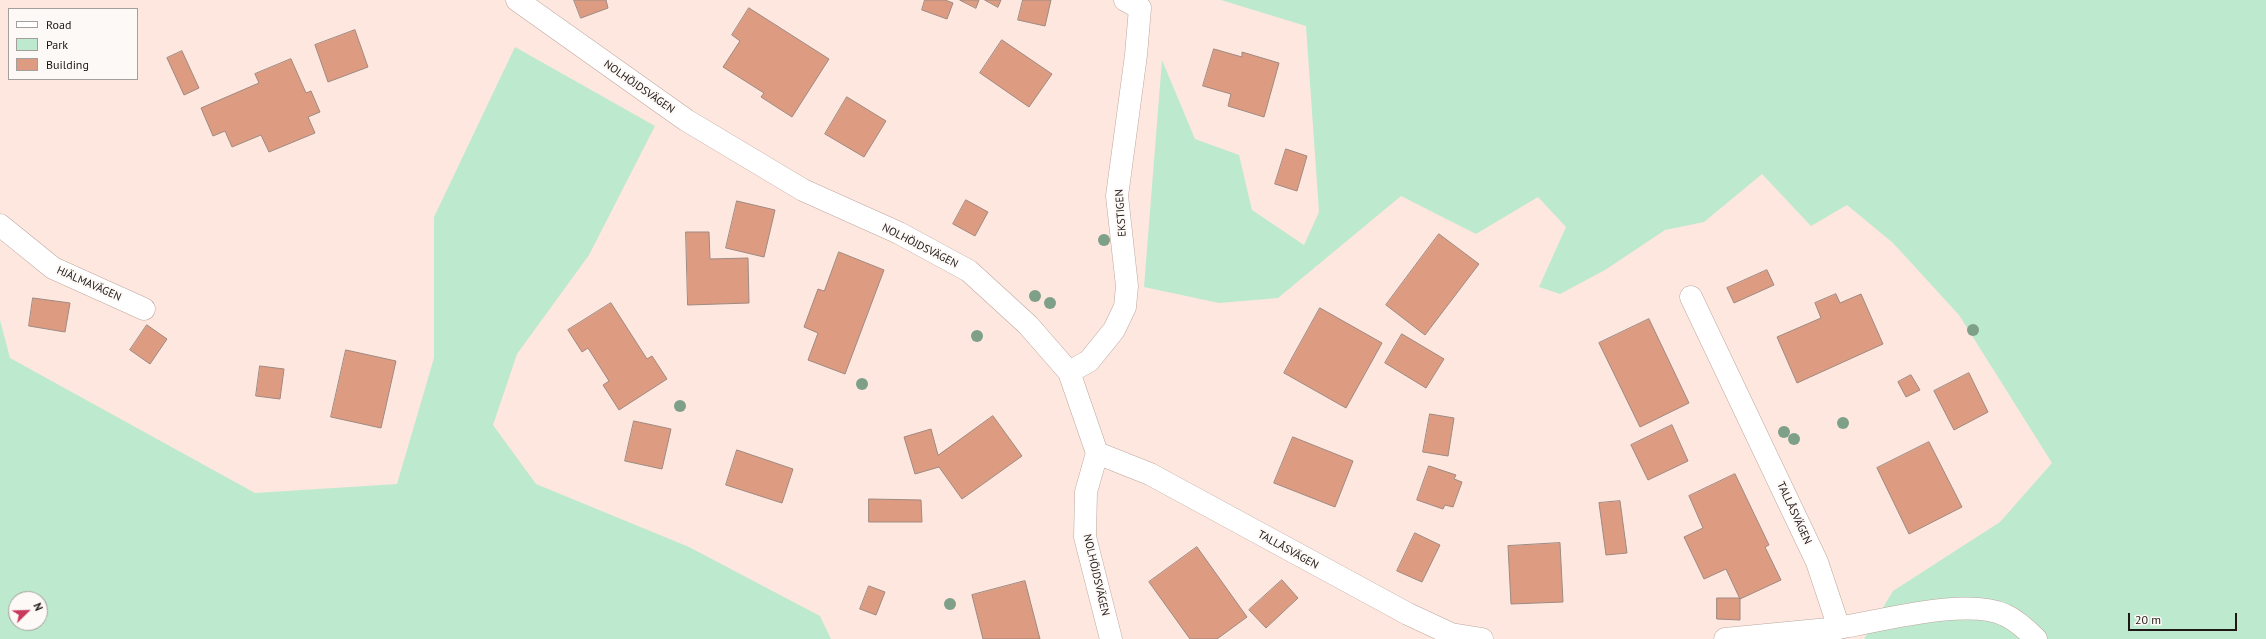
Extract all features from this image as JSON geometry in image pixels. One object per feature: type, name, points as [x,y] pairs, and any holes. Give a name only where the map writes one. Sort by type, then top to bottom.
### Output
[{"type":"street","name":"NOLHÖJDSVÄGEN","points":[[517,0],[686,120],[803,190],[899,233],[969,272],[1028,325],[1069,372],[1097,453],[1086,492],[1085,537],[1111,639]]},
{"type":"street","name":"EKSTIGEN","points":[[1069,372],[1089,361],[1114,330],[1124,308],[1128,286],[1117,196],[1136,55],[1137,3]]},
{"type":"street","name":"HJÄLMAVÄGEN","points":[[0,225],[53,268],[144,309]]},
{"type":"street","name":"TALLÅSVÄGEN","points":[[1691,297],[1817,562],[1839,628]]},
{"type":"street","name":"TALLÅSVÄGEN","points":[[1097,453],[1150,474],[1408,614],[1451,634],[1482,639]]},
{"type":"street","points":[[1725,639],[1839,628],[1932,612],[1972,608],[2004,614],[2029,631],[2036,639]]},
{"type":"green space","points":[[1221,0],[2266,0],[2266,639],[1864,639],[1893,591],[2000,522],[2052,463],[1959,315],[1893,243],[1847,205],[1811,226],[1762,174],[1704,222],[1665,230],[1605,270],[1560,294],[1539,287],[1566,227],[1538,197],[1476,234],[1401,196],[1278,298],[1219,303],[1144,287],[1162,60],[1195,139],[1239,155],[1252,210],[1304,245],[1319,212],[1306,26]]},
{"type":"green space","points":[[515,47],[655,126],[589,255],[517,354],[493,425],[536,484],[689,547],[820,616],[831,639],[0,639],[0,320],[10,358],[255,493],[397,484],[434,358],[434,217]]},
{"type":"building","points":[[574,0],[606,0],[608,8],[581,18]]},
{"type":"building","points":[[925,0],[945,0],[953,3],[947,19],[922,10]]},
{"type":"building","points":[[960,0],[979,0],[976,8]]},
{"type":"building","points":[[985,0],[1001,0],[998,7]]},
{"type":"building","points":[[1023,0],[1051,0],[1045,26],[1018,20]]},
{"type":"building","points":[[749,8],[829,59],[792,117],[761,97],[764,93],[723,67],[740,41],[732,35]]},
{"type":"building","points":[[355,30],[368,67],[328,82],[315,45]]},
{"type":"building","points":[[1002,40],[1052,74],[1029,107],[980,73]]},
{"type":"building","points":[[1214,49],[1242,57],[1242,52],[1279,63],[1264,117],[1228,106],[1231,94],[1203,86]]},
{"type":"building","points":[[182,51],[199,88],[184,95],[167,58]]},
{"type":"building","points":[[291,59],[306,93],[311,91],[320,112],[308,117],[315,133],[269,152],[261,135],[232,147],[225,131],[213,136],[201,108],[259,83],[255,74]]},
{"type":"building","points":[[847,97],[886,121],[864,157],[825,134]]},
{"type":"building","points":[[1286,149],[1307,156],[1297,191],[1275,184]]},
{"type":"building","points":[[966,200],[988,212],[975,236],[953,224]]},
{"type":"building","points":[[737,201],[775,210],[764,257],[726,248]]},
{"type":"building","points":[[686,232],[709,232],[710,259],[748,258],[749,303],[688,305]]},
{"type":"building","points":[[1439,234],[1479,264],[1425,335],[1386,305]]},
{"type":"building","points":[[839,252],[884,270],[845,374],[808,360],[818,333],[804,327],[818,289],[824,291]]},
{"type":"building","points":[[1767,270],[1774,285],[1734,303],[1727,288]]},
{"type":"building","points":[[1836,294],[1840,303],[1861,294],[1883,344],[1797,383],[1777,337],[1821,318],[1815,303]]},
{"type":"building","points":[[33,298],[70,303],[65,332],[29,326]]},
{"type":"building","points":[[611,303],[647,359],[652,356],[667,379],[619,410],[603,385],[609,381],[588,348],[582,352],[568,330]]},
{"type":"building","points":[[1320,308],[1382,343],[1346,408],[1284,373]]},
{"type":"building","points":[[1649,319],[1689,403],[1640,427],[1599,343]]},
{"type":"building","points":[[147,325],[167,339],[150,364],[130,350]]},
{"type":"building","points":[[1402,334],[1444,359],[1426,388],[1385,363]]},
{"type":"building","points":[[346,350],[396,361],[381,428],[331,417]]},
{"type":"building","points":[[260,366],[284,369],[280,399],[256,396]]},
{"type":"building","points":[[1969,373],[1988,412],[1954,430],[1934,391]]},
{"type":"building","points":[[1911,375],[1920,390],[1906,397],[1898,382]]},
{"type":"building","points":[[1430,414],[1454,418],[1448,456],[1423,452]]},
{"type":"building","points":[[993,416],[1022,456],[962,499],[939,467],[915,474],[904,437],[931,429],[938,455]]},
{"type":"building","points":[[634,421],[671,429],[662,469],[625,461]]},
{"type":"building","points":[[1672,425],[1688,461],[1648,480],[1631,445]]},
{"type":"building","points":[[1293,437],[1353,461],[1335,507],[1274,483]]},
{"type":"building","points":[[1929,442],[1962,507],[1909,534],[1877,468]]},
{"type":"building","points":[[737,450],[793,469],[782,503],[726,485]]},
{"type":"building","points":[[1429,466],[1456,475],[1454,479],[1462,482],[1453,507],[1445,505],[1443,509],[1417,500]]},
{"type":"building","points":[[1735,474],[1769,545],[1765,547],[1781,580],[1740,599],[1726,569],[1704,579],[1684,537],[1703,528],[1689,496]]},
{"type":"building","points":[[869,499],[921,500],[922,522],[869,522]]},
{"type":"building","points":[[1620,501],[1627,553],[1606,555],[1599,503]]},
{"type":"building","points":[[1415,533],[1440,545],[1422,582],[1397,571]]},
{"type":"building","points":[[1560,543],[1563,602],[1511,604],[1508,546]]},
{"type":"building","points":[[1197,547],[1247,617],[1217,639],[1190,639],[1149,582]]},
{"type":"building","points":[[1282,580],[1298,598],[1266,628],[1249,610]]},
{"type":"building","points":[[1025,581],[1040,639],[983,639],[972,595]]},
{"type":"building","points":[[869,586],[885,592],[876,615],[860,609]]},
{"type":"building","points":[[1717,598],[1740,598],[1740,620],[1717,619]]}]
